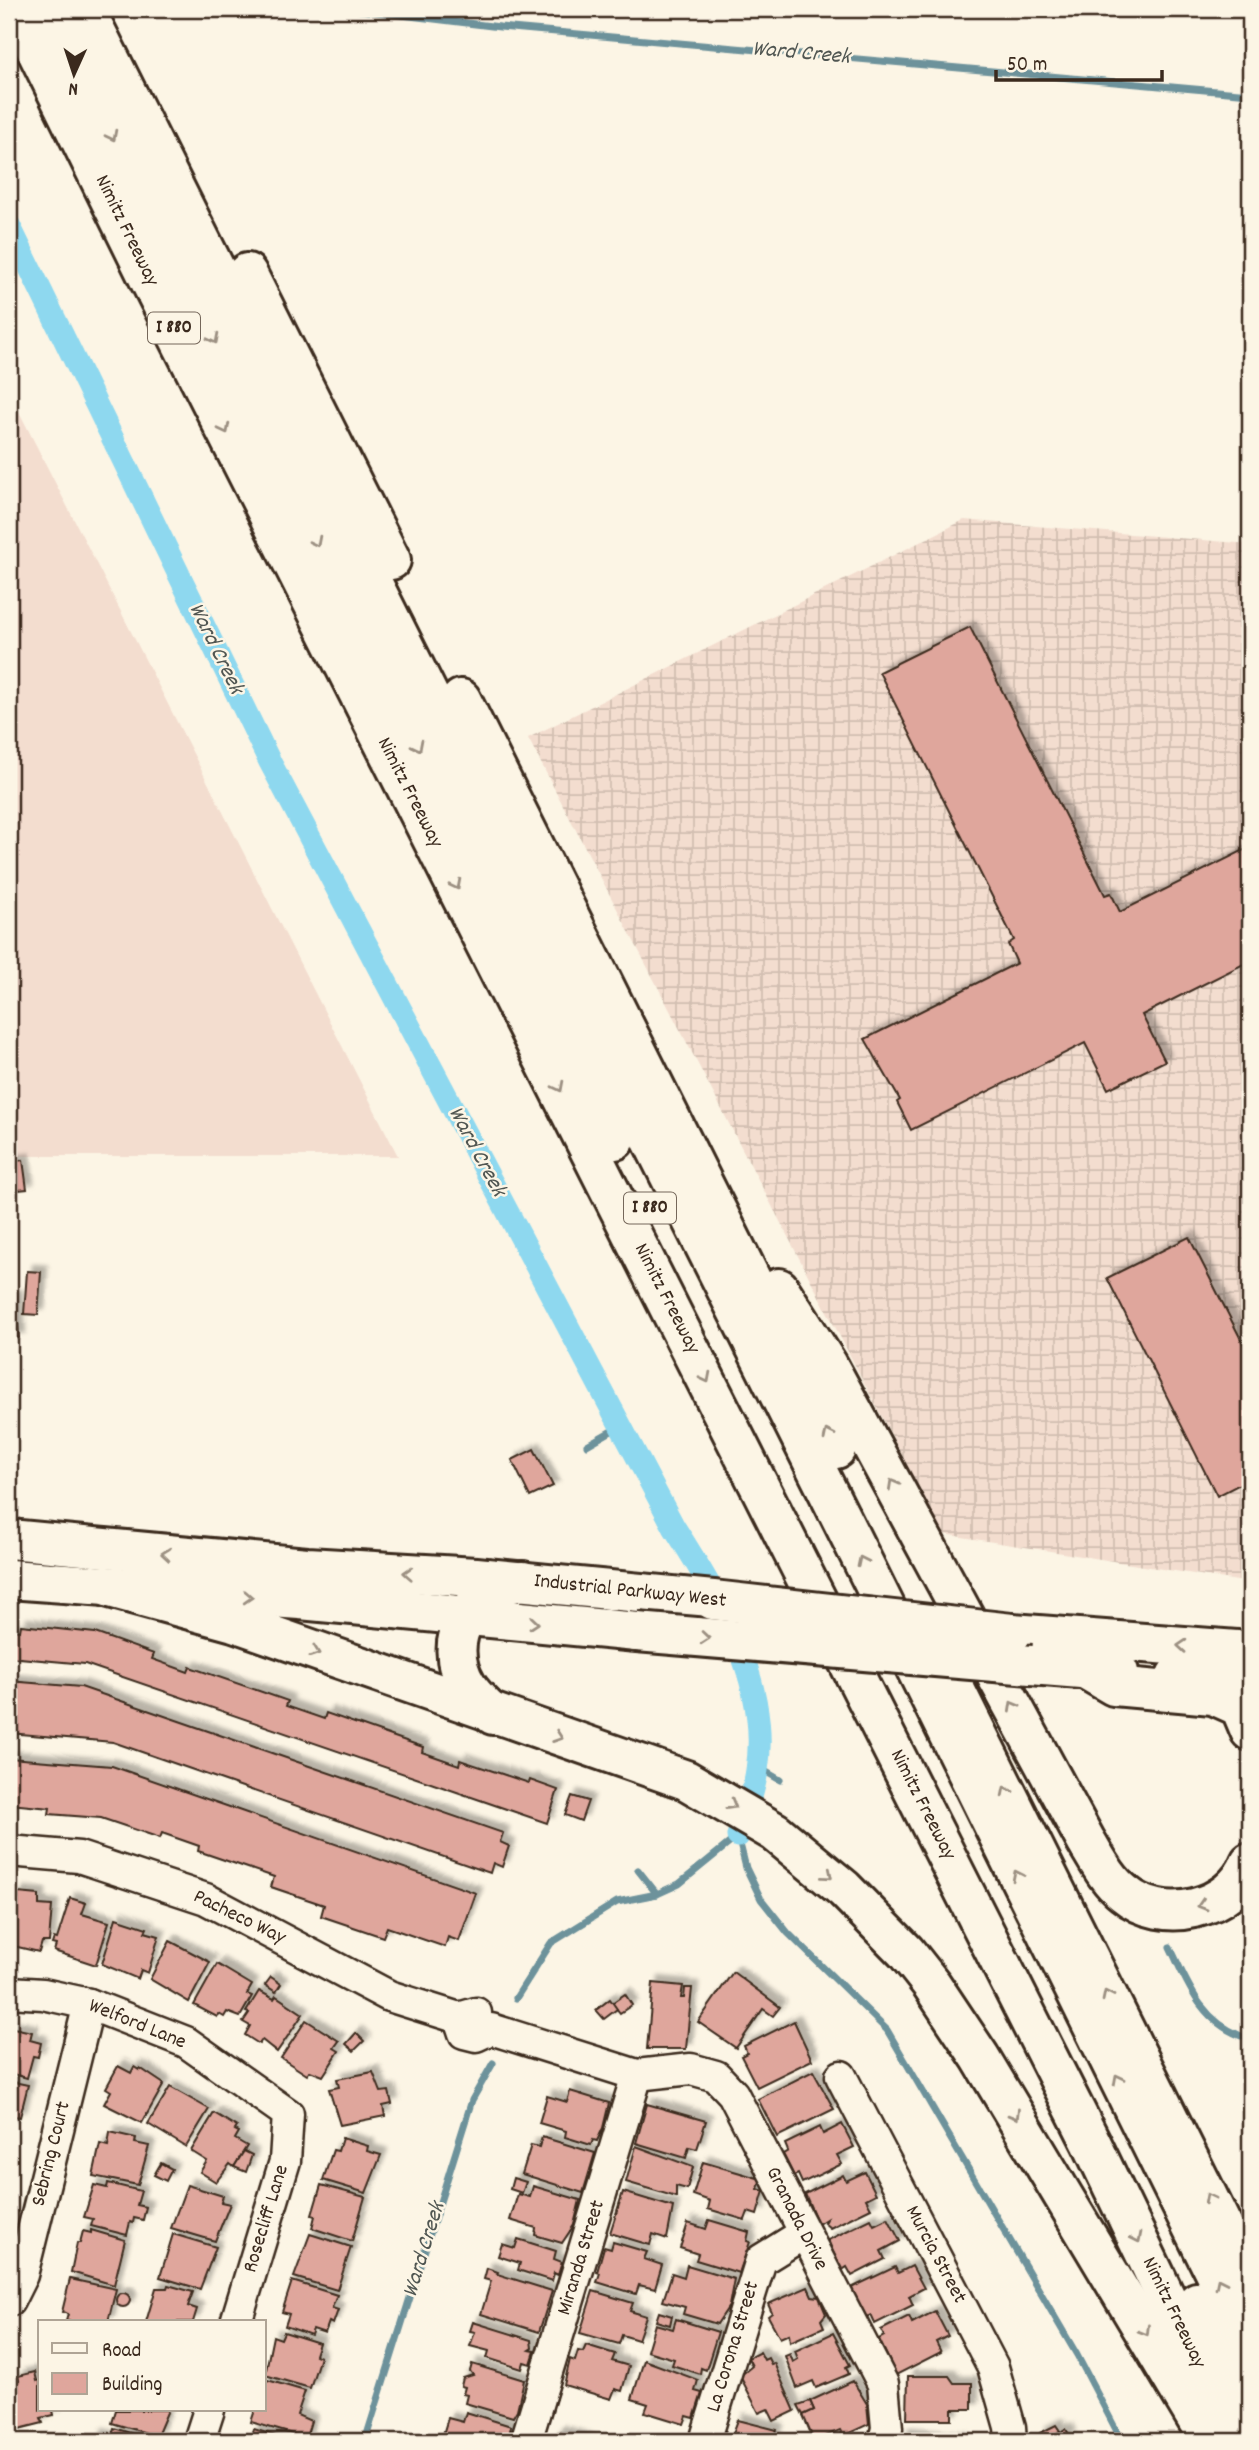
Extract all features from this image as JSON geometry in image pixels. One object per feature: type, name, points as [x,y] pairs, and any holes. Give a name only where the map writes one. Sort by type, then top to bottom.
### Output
[{"type":"main road","name":"Nimitz Freeway","points":[[16,9],[150,281],[1085,2130],[1235,2441]]},
{"type":"main road","name":"I 880","points":[[49,9],[1250,2408]]},
{"type":"main road","name":"I 880","points":[[85,9],[861,1558],[1250,2344]]},
{"type":"main road","name":"I 880","points":[[114,9],[681,1137],[1250,2281]]},
{"type":"main road","points":[[681,1137],[828,1365],[1086,1841],[1110,1879],[1139,1903],[1158,1910],[1180,1910],[1220,1899],[1236,1886],[1250,1862]]},
{"type":"main road","name":"Industrial Parkway West","points":[[9,1539],[307,1567],[615,1589],[1012,1633],[1250,1651]]},
{"type":"main road","name":"Industrial Parkway West","points":[[9,1579],[300,1600],[637,1632],[1250,1682]]},
{"type":"main road","points":[[493,1715],[466,1685],[456,1650],[457,1631],[479,1600],[493,1589],[523,1581]]},
{"type":"main road","points":[[110,1588],[234,1622],[493,1715],[686,1780],[775,1832],[844,1889],[906,1952],[932,1985],[980,2057],[1211,2441]]},
{"type":"main road","points":[[1086,1669],[1114,1686],[1213,1695],[1240,1707],[1250,1731]]},
{"type":"street","name":"Pacheco Way","points":[[9,1851],[79,1857],[206,1899],[389,1996],[459,2018],[464,2033],[476,2036],[491,2029],[637,2075]]},
{"type":"street","name":"Welford Lane","points":[[9,1992],[43,1994],[89,2004],[186,2042],[288,2114]]},
{"type":"street","name":"Sebring Court","points":[[9,2301],[22,2275],[89,2004]]},
{"type":"street","name":"Granada Drive","points":[[637,2075],[691,2069],[716,2076],[733,2094],[803,2234],[883,2384],[887,2428],[884,2441]]},
{"type":"street","name":"Miranda Street","points":[[526,2441],[637,2075]]},
{"type":"street","name":"Murcia Street","points":[[841,2076],[993,2367],[1010,2427],[1011,2441]]},
{"type":"street","name":"Rosecliff Lane","points":[[237,2320],[285,2161],[288,2114]]},
{"type":"street","name":"La Corona Street","points":[[705,2441],[761,2260],[803,2234]]},
{"type":"street","points":[[199,2441],[208,2412]]},
{"type":"shaded area","points":[[9,392],[398,1156],[9,1156]]},
{"type":"shaded area","points":[[964,520],[1250,544],[1250,1583],[943,1534],[528,738]]},
{"type":"building","points":[[970,627],[1105,895],[1111,893],[1120,912],[1250,847],[1250,961],[1142,1015],[1165,1061],[1108,1089],[1085,1043],[911,1130],[897,1102],[900,1100],[865,1039],[1017,963],[1008,944],[1014,940],[879,672]]},
{"type":"building","points":[[23,1160],[27,1189],[9,1191],[9,1162]]},
{"type":"building","points":[[1189,1237],[1250,1357],[1250,1479],[1217,1496],[1107,1278]]},
{"type":"building","points":[[27,1271],[41,1272],[38,1315],[24,1314]]},
{"type":"building","points":[[16,1296],[19,1338],[9,1339],[9,1297]]},
{"type":"building","points":[[534,1449],[553,1486],[530,1497],[512,1460]]},
{"type":"building","points":[[21,1625],[95,1633],[154,1654],[152,1659],[188,1672],[190,1667],[288,1701],[286,1706],[324,1719],[326,1713],[423,1747],[422,1752],[459,1765],[460,1760],[558,1790],[547,1823],[85,1664],[9,1657],[9,1630],[20,1631]]},
{"type":"building","points":[[9,1681],[81,1687],[503,1833],[500,1842],[509,1846],[502,1867],[493,1863],[490,1873],[113,1742],[9,1733]]},
{"type":"building","points":[[9,1758],[112,1766],[476,1893],[459,1941],[448,1937],[445,1947],[387,1927],[383,1937],[321,1916],[324,1905],[271,1887],[274,1877],[198,1851],[199,1846],[162,1833],[160,1838],[101,1818],[49,1814],[50,1808],[10,1804],[9,1810]]},
{"type":"building","points":[[572,1796],[588,1801],[581,1821],[565,1815]]},
{"type":"building","points":[[18,1893],[39,1895],[39,1905],[52,1906],[49,1942],[42,1942],[39,1952],[9,1945],[9,1898],[18,1899]]},
{"type":"building","points":[[70,1898],[86,1903],[82,1914],[109,1922],[96,1965],[54,1951],[56,1945],[52,1944],[54,1938],[57,1939]]},
{"type":"building","points":[[116,1918],[147,1928],[145,1932],[159,1936],[148,1973],[141,1970],[138,1979],[102,1964]]},
{"type":"building","points":[[170,1941],[210,1962],[189,2002],[150,1979]]},
{"type":"building","points":[[217,1964],[252,1985],[247,1994],[252,1996],[240,2017],[227,2012],[224,2017],[219,2014],[217,2017],[194,2005]]},
{"type":"building","points":[[733,1972],[780,2007],[773,2016],[763,2009],[736,2048],[698,2022]]},
{"type":"building","points":[[271,1977],[281,1984],[276,1992],[265,1985]]},
{"type":"building","points":[[653,1983],[683,1986],[681,1998],[684,1998],[685,1988],[692,1988],[686,2049],[647,2049]]},
{"type":"building","points":[[259,1991],[274,1999],[276,1996],[303,2014],[277,2052],[262,2040],[259,2044],[245,2035],[250,2026],[243,2022],[249,2013],[246,2012]]},
{"type":"building","points":[[625,1994],[632,2005],[620,2013],[612,2003]]},
{"type":"building","points":[[610,1999],[617,2009],[604,2019],[596,2010]]},
{"type":"building","points":[[306,2020],[339,2041],[334,2048],[339,2051],[323,2076],[310,2071],[307,2075],[281,2058]]},
{"type":"building","points":[[794,2021],[812,2060],[757,2087],[741,2056],[747,2053],[744,2046]]},
{"type":"building","points":[[9,2027],[32,2032],[30,2040],[41,2043],[38,2057],[33,2056],[27,2078],[9,2073]]},
{"type":"building","points":[[356,2033],[364,2041],[354,2051],[346,2044]]},
{"type":"building","points":[[118,2066],[131,2073],[134,2067],[139,2070],[140,2068],[164,2084],[142,2123],[104,2104],[111,2091],[106,2088]]},
{"type":"building","points":[[813,2071],[834,2109],[777,2137],[758,2099]]},
{"type":"building","points":[[373,2072],[381,2092],[389,2091],[392,2104],[383,2106],[385,2116],[340,2125],[329,2089],[339,2087],[337,2079]]},
{"type":"building","points":[[9,2081],[28,2085],[20,2117],[15,2116],[9,2127]]},
{"type":"building","points":[[170,2087],[209,2109],[186,2147],[148,2124]]},
{"type":"building","points":[[570,2091],[609,2103],[603,2128],[597,2141],[593,2140],[591,2145],[565,2137],[566,2131],[539,2123],[547,2096],[567,2102]]},
{"type":"building","points":[[647,2104],[706,2121],[697,2149],[689,2147],[686,2158],[636,2143]]},
{"type":"building","points":[[214,2113],[237,2127],[235,2130],[239,2132],[235,2139],[247,2146],[234,2167],[230,2164],[216,2182],[200,2172],[207,2161],[191,2151]]},
{"type":"building","points":[[842,2124],[854,2147],[837,2155],[842,2164],[802,2183],[798,2174],[794,2176],[783,2154],[788,2151],[785,2144],[820,2127],[823,2134]]},
{"type":"building","points":[[110,2132],[136,2138],[135,2143],[149,2146],[138,2185],[93,2176],[100,2144],[108,2146]]},
{"type":"building","points":[[542,2137],[595,2153],[583,2193],[522,2174],[531,2145],[539,2147]]},
{"type":"building","points":[[342,2138],[368,2146],[367,2151],[381,2155],[366,2193],[323,2180],[333,2150],[338,2151]]},
{"type":"building","points":[[636,2146],[693,2167],[687,2189],[676,2186],[676,2197],[626,2182]]},
{"type":"building","points":[[244,2151],[252,2155],[246,2172],[234,2167]]},
{"type":"building","points":[[703,2162],[761,2179],[758,2189],[764,2191],[757,2215],[748,2212],[745,2220],[708,2209],[710,2201],[693,2195]]},
{"type":"building","points":[[161,2163],[172,2169],[166,2181],[154,2175]]},
{"type":"building","points":[[865,2172],[876,2194],[866,2199],[871,2208],[830,2228],[824,2223],[826,2219],[818,2224],[805,2194],[843,2175],[846,2181]]},
{"type":"building","points":[[513,2178],[526,2182],[522,2193],[510,2189]]},
{"type":"building","points":[[108,2183],[141,2191],[137,2205],[146,2207],[143,2220],[134,2218],[133,2223],[130,2222],[127,2235],[91,2226],[93,2219],[84,2217],[94,2185],[107,2188]]},
{"type":"building","points":[[187,2185],[223,2196],[221,2202],[230,2204],[215,2241],[171,2228]]},
{"type":"building","points":[[321,2185],[365,2197],[352,2241],[312,2228],[315,2216],[312,2215]]},
{"type":"building","points":[[533,2186],[580,2200],[574,2225],[562,2243],[535,2235],[536,2228],[510,2220],[518,2194],[530,2197]]},
{"type":"building","points":[[623,2192],[673,2207],[667,2239],[653,2234],[650,2245],[610,2233]]},
{"type":"building","points":[[888,2218],[900,2241],[881,2251],[885,2259],[852,2276],[847,2267],[841,2271],[828,2240],[871,2219],[874,2225]]},
{"type":"building","points":[[709,2220],[749,2232],[747,2241],[750,2242],[739,2273],[696,2260],[698,2254],[680,2248],[688,2223],[706,2229]]},
{"type":"building","points":[[91,2230],[125,2240],[114,2285],[71,2272],[77,2243],[80,2243],[83,2231],[91,2233]]},
{"type":"building","points":[[173,2234],[216,2247],[200,2289],[160,2277]]},
{"type":"building","points":[[310,2234],[351,2247],[337,2290],[294,2277]]},
{"type":"building","points":[[518,2239],[556,2251],[554,2259],[562,2262],[558,2275],[554,2273],[552,2281],[518,2270],[520,2263],[498,2256],[502,2244],[515,2248]]},
{"type":"building","points":[[613,2242],[647,2252],[644,2259],[662,2265],[655,2289],[639,2285],[636,2294],[597,2282],[604,2247],[611,2249]]},
{"type":"building","points":[[687,2265],[734,2279],[729,2306],[717,2324],[683,2314],[685,2307],[663,2301],[672,2273],[684,2277]]},
{"type":"building","points":[[912,2266],[924,2288],[909,2296],[913,2305],[875,2324],[871,2315],[864,2318],[851,2288],[895,2267],[898,2273]]},
{"type":"building","points":[[487,2268],[498,2272],[497,2274],[552,2291],[539,2332],[481,2314],[491,2281],[484,2279]]},
{"type":"building","points":[[70,2279],[116,2289],[108,2320],[66,2320],[68,2314],[62,2312]]},
{"type":"building","points":[[292,2281],[337,2295],[332,2308],[338,2310],[333,2324],[329,2322],[325,2333],[313,2329],[311,2335],[285,2326],[289,2314],[282,2312]]},
{"type":"building","points":[[168,2285],[193,2292],[188,2306],[197,2309],[194,2320],[147,2320],[156,2288],[167,2288]]},
{"type":"building","points":[[808,2287],[812,2296],[819,2297],[826,2314],[821,2320],[824,2327],[790,2342],[789,2334],[780,2338],[768,2316],[772,2313],[768,2304]]},
{"type":"building","points":[[593,2291],[633,2303],[630,2311],[646,2316],[638,2340],[622,2335],[619,2344],[580,2333]]},
{"type":"building","points":[[120,2293],[126,2293],[130,2300],[126,2307],[120,2307],[116,2303],[116,2297]]},
{"type":"building","points":[[935,2311],[948,2336],[936,2342],[941,2352],[896,2375],[879,2339],[884,2336],[881,2330],[909,2316],[912,2323]]},
{"type":"building","points":[[659,2312],[672,2316],[670,2325],[656,2321]]},
{"type":"building","points":[[676,2319],[718,2332],[706,2370],[701,2368],[700,2374],[672,2365],[674,2359],[647,2351],[655,2324],[673,2329]]},
{"type":"building","points":[[473,2322],[531,2340],[532,2348],[529,2350],[535,2351],[531,2364],[524,2362],[522,2369],[487,2358],[489,2351],[470,2346],[475,2332],[470,2331]]},
{"type":"building","points":[[284,2332],[319,2343],[315,2355],[320,2357],[310,2388],[266,2375],[273,2336],[281,2339]]},
{"type":"building","points":[[833,2333],[850,2365],[846,2367],[849,2374],[816,2388],[813,2381],[797,2388],[785,2356],[790,2354],[793,2362],[798,2359],[795,2351]]},
{"type":"building","points":[[586,2345],[615,2354],[612,2361],[629,2366],[622,2391],[615,2389],[611,2399],[564,2385],[570,2359],[575,2361],[578,2351],[583,2352]]},
{"type":"building","points":[[760,2352],[764,2360],[768,2358],[771,2364],[774,2363],[795,2411],[774,2421],[768,2409],[759,2413],[740,2376],[752,2366],[748,2358]]},
{"type":"building","points":[[644,2360],[698,2380],[695,2391],[702,2393],[694,2418],[687,2416],[684,2424],[645,2412],[648,2404],[632,2399]]},
{"type":"building","points":[[472,2364],[524,2380],[513,2417],[465,2403],[467,2395],[463,2394],[465,2387],[461,2386],[463,2378],[473,2375],[470,2371]]},
{"type":"building","points":[[35,2372],[38,2381],[38,2412],[53,2412],[54,2415],[41,2418],[43,2423],[11,2431],[9,2383],[19,2380],[18,2376]]},
{"type":"building","points":[[908,2376],[949,2376],[954,2383],[972,2383],[972,2409],[952,2409],[952,2419],[907,2419]]},
{"type":"building","points":[[266,2380],[305,2391],[297,2415],[311,2421],[306,2438],[251,2422],[254,2412],[266,2412]]},
{"type":"building","points":[[853,2381],[867,2404],[869,2424],[843,2436],[840,2430],[814,2441],[803,2415],[814,2410],[810,2401]]},
{"type":"building","points":[[810,2401],[814,2410],[803,2415],[798,2405]]},
{"type":"building","points":[[115,2412],[167,2412],[157,2436],[112,2423]]},
{"type":"building","points":[[466,2412],[511,2426],[508,2441],[441,2441],[448,2418],[463,2422]]},
{"type":"building","points":[[738,2420],[777,2430],[774,2441],[730,2441]]},
{"type":"building","points":[[1056,2425],[1060,2431],[1044,2440],[1040,2433]]},
{"type":"building","points":[[114,2428],[156,2441],[95,2441],[97,2434],[111,2438]]},
{"type":"building","points":[[254,2429],[288,2440],[288,2441],[250,2441]]},
{"type":"building","points":[[1066,2429],[1070,2436],[1060,2441],[1045,2441]]},
{"type":"building","points":[[558,2432],[589,2441],[552,2441]]},
{"type":"building","points":[[903,2434],[962,2439],[962,2441],[902,2441]]},
{"type":"waterway","name":"Ward Creek","points":[[352,9],[500,27],[1250,94]]},
{"type":"waterway","name":"Ward Creek","points":[[9,225],[270,762],[737,1642],[756,1705],[759,1738],[756,1779],[738,1836]]},
{"type":"waterway","points":[[587,1445],[622,1425]]},
{"type":"waterway","points":[[758,1767],[780,1780]]},
{"type":"waterway","points":[[516,1998],[551,1943],[617,1902],[657,1894],[679,1884],[738,1836],[746,1868],[761,1899],[788,1933],[887,2030],[1077,2355],[1122,2441]]},
{"type":"waterway","points":[[638,1870],[657,1894]]},
{"type":"waterway","points":[[1170,1947],[1205,2011],[1215,2021],[1241,2036]]},
{"type":"waterway","name":"Ward Creek","points":[[365,2441],[472,2100],[493,2063]]}]
